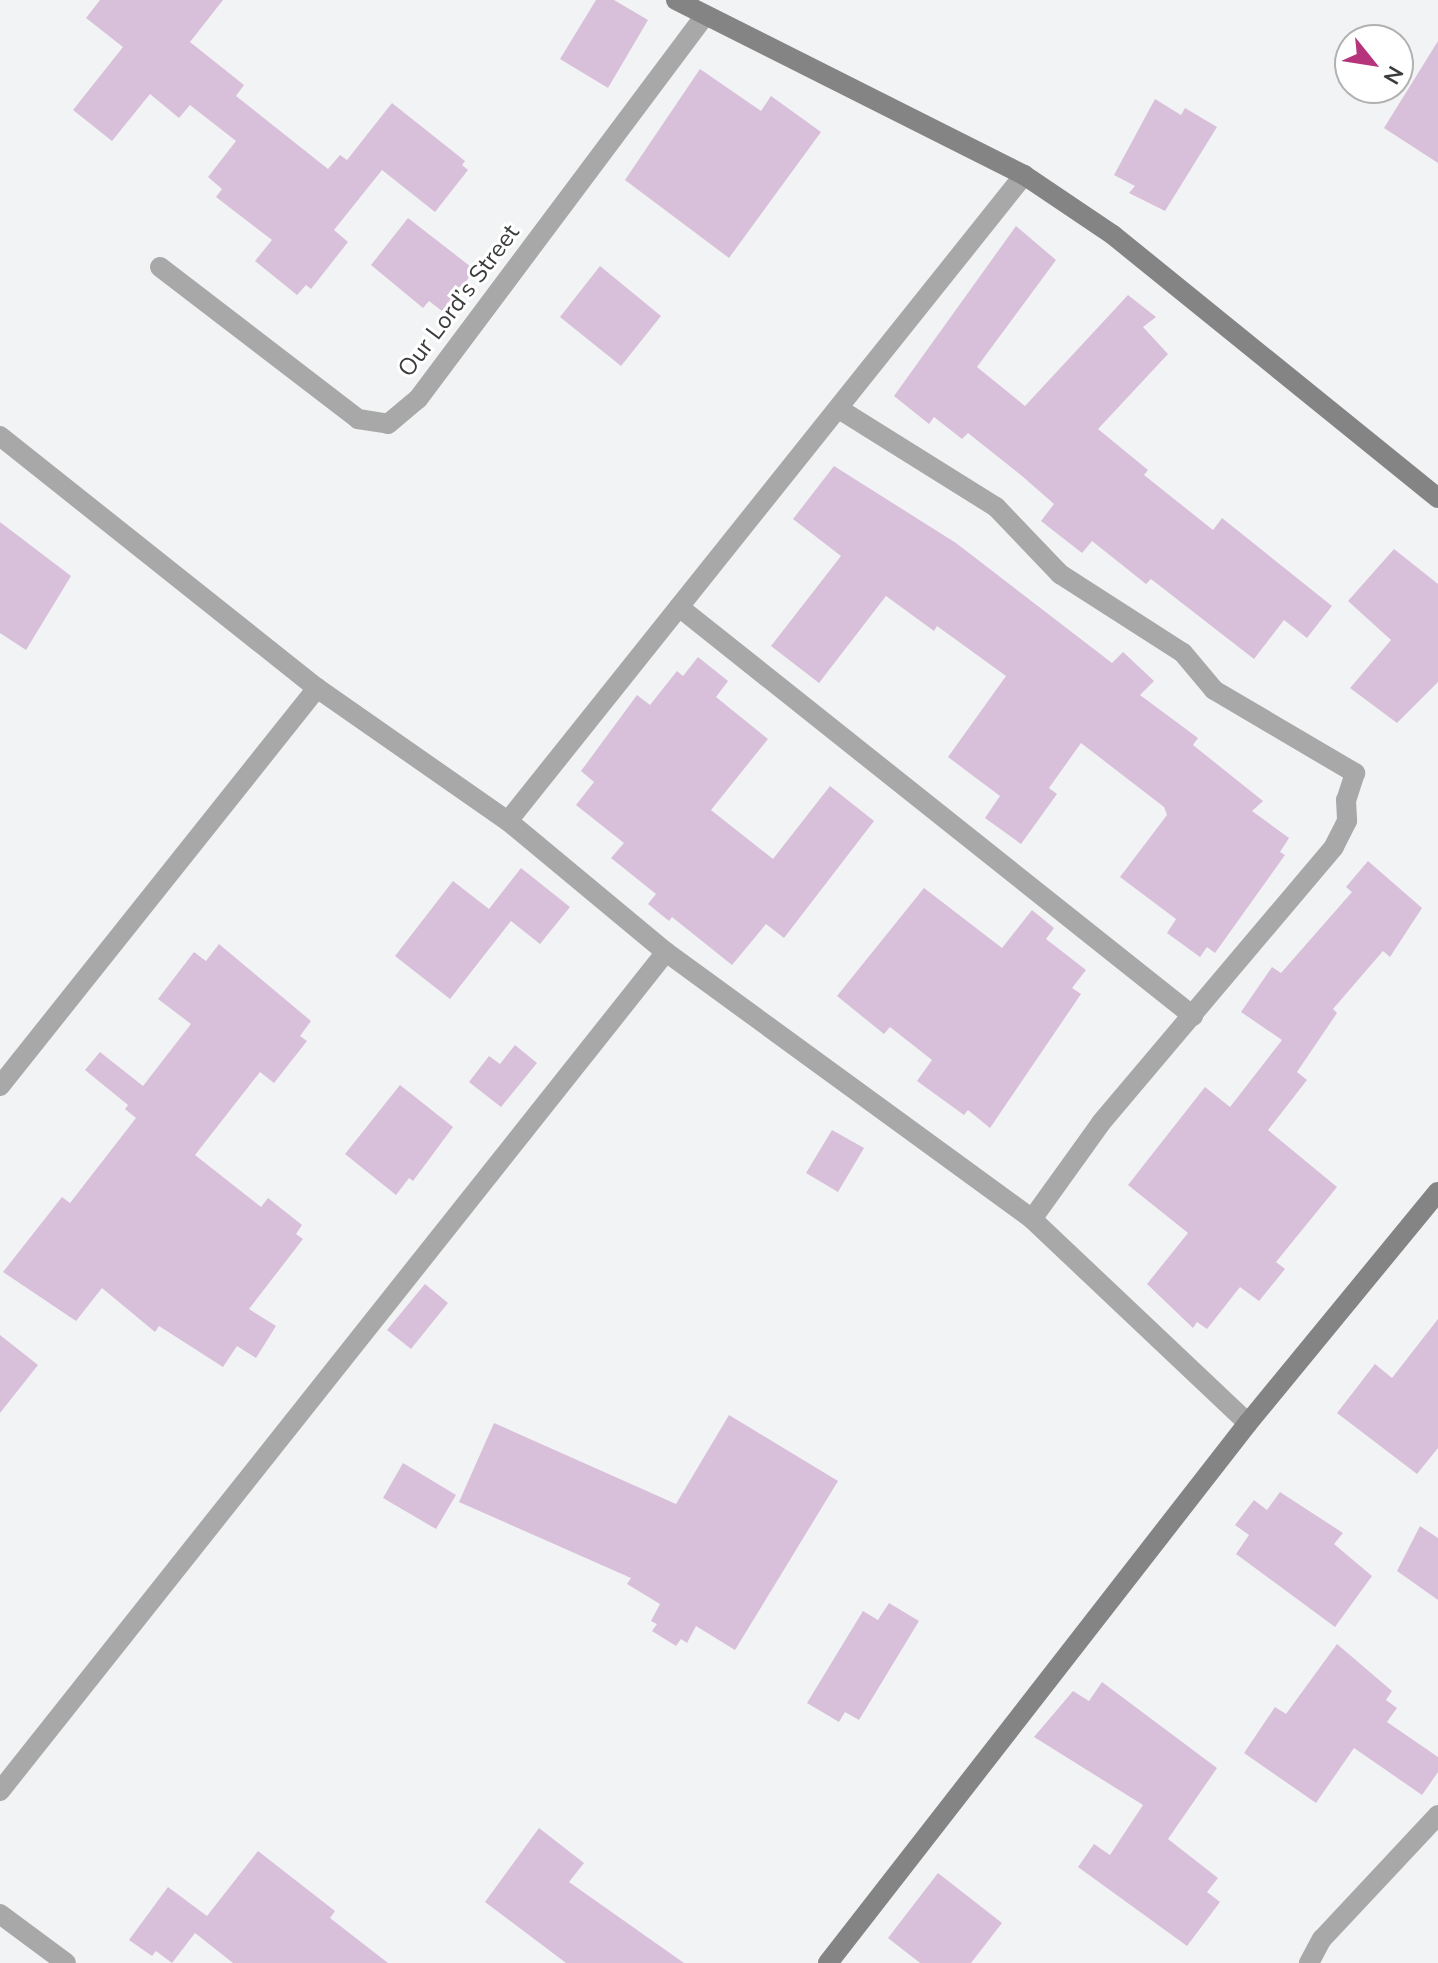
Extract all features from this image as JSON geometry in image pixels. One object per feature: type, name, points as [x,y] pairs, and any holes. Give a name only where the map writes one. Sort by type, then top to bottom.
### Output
[{"type":"street","points":[[676,0],[1024,175],[1113,235],[1438,498]]},
{"type":"street","name":"Our Lord’s Street","points":[[160,267],[358,419],[388,424],[418,399],[704,16]]},
{"type":"street","points":[[508,821],[1024,175]]},
{"type":"street","points":[[839,409],[996,507],[1060,574],[1183,653],[1214,690],[1355,773],[1346,800],[1347,821],[1334,847],[1101,1123],[1032,1219]]},
{"type":"street","points":[[0,436],[317,688],[508,821],[666,952],[1032,1219],[1248,1423]]},
{"type":"street","points":[[679,607],[1193,1016]]},
{"type":"street","points":[[0,1086],[317,688]]},
{"type":"street","points":[[0,1791],[666,952]]},
{"type":"street","points":[[828,1963],[1248,1423],[1438,1192]]},
{"type":"street","points":[[1309,1963],[1322,1939],[1438,1815]]},
{"type":"street","points":[[0,1914],[66,1963]]},
{"type":"building","points":[[100,0],[223,0],[190,42],[244,85],[236,96],[328,169],[340,155],[347,160],[392,103],[465,161],[462,165],[468,170],[435,212],[382,170],[334,230],[348,242],[311,289],[306,285],[297,295],[255,261],[272,240],[216,197],[222,189],[208,177],[236,141],[190,105],[179,118],[150,94],[112,141],[73,110],[123,47],[86,18]]},
{"type":"building","points":[[596,0],[614,0],[648,20],[608,88],[560,59]]},
{"type":"building","points":[[1438,41],[1438,163],[1384,128],[1399,104],[1414,104],[1414,80]]},
{"type":"building","points":[[700,69],[761,111],[771,96],[821,132],[729,258],[625,180]]},
{"type":"building","points":[[1155,99],[1181,115],[1185,108],[1217,127],[1165,211],[1129,193],[1135,186],[1114,175]]},
{"type":"building","points":[[408,218],[475,270],[442,311],[429,301],[423,308],[371,265]]},
{"type":"building","points":[[1016,226],[1056,260],[977,367],[1025,406],[1128,295],[1156,317],[1143,327],[1168,354],[1098,429],[1148,470],[1144,475],[1213,530],[1222,518],[1332,606],[1307,638],[1284,620],[1254,659],[1151,579],[1146,584],[1092,541],[1082,553],[1041,521],[1054,504],[1022,476],[968,433],[962,439],[934,417],[929,424],[894,396]]},
{"type":"building","points":[[600,266],[661,316],[621,366],[560,317]]},
{"type":"building","points":[[834,466],[956,543],[1112,663],[1123,652],[1154,681],[1140,695],[1198,738],[1193,745],[1263,801],[1252,811],[1289,838],[1280,852],[1285,855],[1215,953],[1207,947],[1200,957],[1167,933],[1176,919],[1120,877],[1167,815],[1164,807],[1081,743],[1049,788],[1057,794],[1021,844],[985,818],[1000,796],[948,757],[1006,676],[937,626],[934,631],[886,596],[819,683],[771,646],[841,556],[793,519]]},
{"type":"building","points":[[0,522],[71,576],[26,650],[0,633]]},
{"type":"building","points":[[1394,549],[1438,584],[1438,682],[1397,723],[1350,688],[1391,640],[1348,601]]},
{"type":"building","points":[[698,657],[728,681],[716,697],[768,739],[711,810],[773,859],[830,786],[874,821],[784,938],[766,924],[732,965],[672,917],[669,921],[648,904],[656,894],[611,858],[624,843],[576,805],[594,782],[581,771],[637,695],[650,705],[677,671],[683,676]]},
{"type":"building","points":[[1368,861],[1422,908],[1390,957],[1383,951],[1333,1009],[1337,1013],[1297,1072],[1307,1080],[1268,1130],[1337,1187],[1276,1262],[1285,1269],[1259,1301],[1240,1287],[1207,1329],[1197,1322],[1193,1328],[1147,1284],[1188,1233],[1128,1185],[1205,1087],[1230,1107],[1282,1040],[1241,1012],[1272,967],[1281,973],[1352,892],[1346,887]]},
{"type":"building","points":[[521,868],[570,907],[540,944],[511,921],[450,999],[395,956],[453,881],[489,909]]},
{"type":"building","points":[[924,888],[1002,948],[1032,910],[1054,928],[1046,939],[1086,970],[1072,988],[1081,994],[990,1128],[968,1110],[964,1115],[917,1081],[932,1060],[890,1027],[884,1034],[837,996]]},
{"type":"building","points":[[219,944],[311,1021],[300,1036],[307,1041],[274,1083],[260,1072],[195,1155],[261,1207],[268,1198],[302,1225],[296,1234],[303,1239],[249,1309],[276,1326],[256,1358],[237,1346],[223,1367],[159,1326],[155,1332],[102,1288],[76,1321],[3,1272],[62,1197],[70,1203],[136,1118],[125,1109],[128,1105],[85,1070],[100,1052],[143,1086],[191,1024],[158,999],[194,952],[206,961]]},
{"type":"building","points":[[515,1045],[537,1063],[501,1107],[469,1082],[489,1056],[500,1064]]},
{"type":"building","points":[[400,1085],[453,1127],[413,1181],[409,1178],[396,1195],[345,1154]]},
{"type":"building","points":[[832,1130],[864,1148],[838,1192],[806,1173]]},
{"type":"building","points":[[425,1284],[448,1303],[411,1349],[387,1330]]},
{"type":"building","points":[[1438,1319],[1438,1448],[1417,1474],[1337,1413],[1375,1364],[1392,1378]]},
{"type":"building","points":[[0,1335],[38,1365],[0,1413]]},
{"type":"building","points":[[729,1415],[838,1481],[735,1650],[696,1626],[687,1643],[681,1639],[676,1646],[652,1631],[657,1624],[651,1621],[660,1604],[627,1584],[631,1578],[459,1502],[494,1423],[676,1504]]},
{"type":"building","points":[[403,1463],[456,1495],[436,1529],[383,1498]]},
{"type":"building","points":[[1280,1492],[1343,1533],[1334,1544],[1372,1576],[1335,1627],[1236,1554],[1249,1535],[1235,1525],[1254,1500],[1267,1510]]},
{"type":"building","points":[[1420,1526],[1438,1538],[1438,1600],[1397,1571]]},
{"type":"building","points":[[889,1603],[919,1621],[859,1720],[845,1712],[839,1722],[807,1703],[863,1611],[878,1620]]},
{"type":"building","points":[[1337,1644],[1392,1691],[1386,1700],[1397,1708],[1387,1722],[1438,1757],[1438,1772],[1422,1795],[1354,1748],[1316,1803],[1244,1753],[1275,1707],[1286,1714]]},
{"type":"building","points":[[1102,1682],[1217,1768],[1168,1839],[1218,1878],[1207,1892],[1220,1902],[1187,1946],[1078,1867],[1094,1844],[1110,1855],[1143,1805],[1034,1737],[1073,1691],[1089,1701]]},
{"type":"building","points":[[539,1828],[584,1863],[569,1882],[684,1963],[566,1963],[485,1902]]},
{"type":"building","points":[[258,1851],[335,1911],[330,1918],[388,1963],[233,1963],[195,1933],[172,1963],[156,1951],[152,1956],[129,1940],[168,1887],[207,1916]]},
{"type":"building","points":[[938,1873],[1002,1923],[971,1963],[920,1963],[888,1938]]}]
